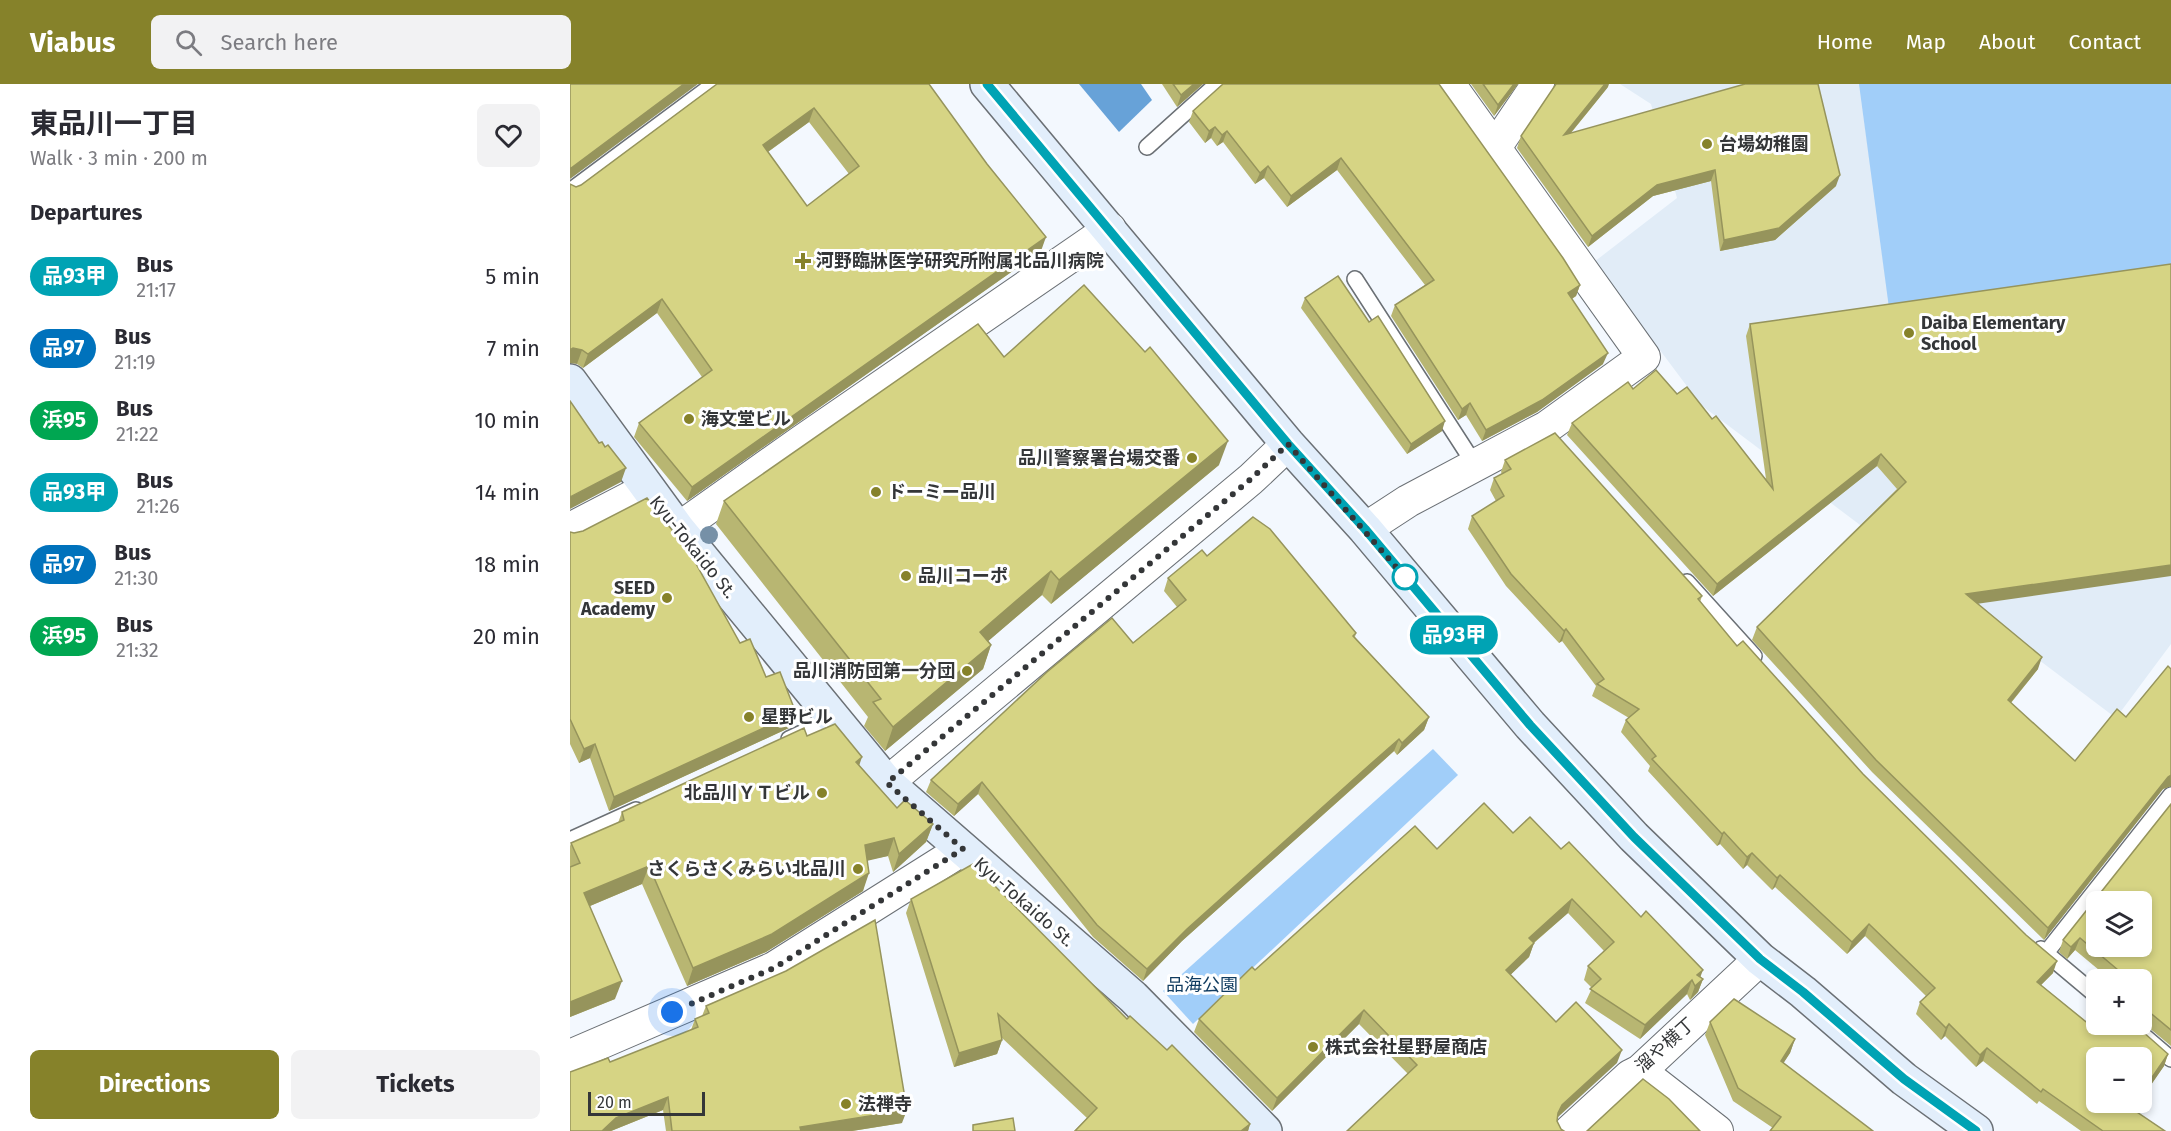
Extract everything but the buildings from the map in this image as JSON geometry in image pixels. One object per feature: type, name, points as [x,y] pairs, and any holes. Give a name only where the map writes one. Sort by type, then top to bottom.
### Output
[{"type":"street","points":[[987,84],[1288,444],[1365,529],[1538,734],[1634,837],[1760,959],[1803,992],[1904,1079],[1976,1131]]},
{"type":"street","points":[[1365,529],[1408,501],[1475,465],[1551,431],[1644,357],[1449,84]]},
{"type":"street","points":[[1494,149],[1538,84]]},
{"type":"street","points":[[678,529],[1110,229]]},
{"type":"street","name":"Kyu-Tokaido St.","points":[[570,381],[646,489],[832,719],[887,783],[1134,997],[1265,1131]]},
{"type":"street","points":[[887,783],[1242,486],[1288,444]]},
{"type":"street","points":[[570,529],[646,489]]},
{"type":"street","points":[[570,1056],[774,968],[963,849]]},
{"type":"street","name":"溜や横丁","points":[[1570,1131],[1630,1077],[1641,1071],[1760,959]]},
{"type":"street","points":[[1641,1071],[1717,1131]]},
{"type":"lane","points":[[570,191],[714,84]]},
{"type":"lane","points":[[1147,147],[1217,84]]},
{"type":"lane","points":[[1354,279],[1475,465]]},
{"type":"lane","points":[[1674,568],[1762,665]]},
{"type":"lane","points":[[778,744],[832,719]]},
{"type":"lane","points":[[2046,953],[2171,795]]},
{"type":"lane","points":[[570,840],[648,804]]},
{"type":"lane","points":[[2028,940],[2086,987]]},
{"type":"lane","points":[[2143,1035],[2171,1059]]},
{"type":"shaded area","points":[[1079,84],[1141,84],[1152,100],[1119,132]]},
{"type":"shaded area","name":"Daiba Elementary School","points":[[1620,84],[2171,84],[2171,644],[2116,718],[1701,405],[1594,262],[1677,198],[1651,104]]},
{"type":"green space","points":[[1859,84],[2171,84],[2171,269],[1889,308]]},
{"type":"green space","name":"品海公園","points":[[1433,749],[1458,775],[1193,1024],[1163,991]]},
{"type":"bus line","name":"品93甲","points":[[987,84],[1288,444],[1365,529],[1530,725],[1634,837],[1760,959],[1803,992],[1904,1079],[1976,1131]]},
{"type":"place","name":"台場幼稚園","points":[[1707,144]]},
{"type":"place","name":"河野臨牀医学研究所附属北品川病院","points":[[803,261]]},
{"type":"place","name":"Daiba Elementary School","points":[[1909,333]]},
{"type":"place","name":"海文堂ビル","points":[[689,419]]},
{"type":"place","name":"品川警察署台場交番","points":[[1192,458]]},
{"type":"place","name":"ドーミー品川","points":[[876,492]]},
{"type":"place","name":"品川コーポ","points":[[906,576]]},
{"type":"place","name":"SEED Academy","points":[[667,598]]},
{"type":"place","name":"品川消防団第一分団","points":[[967,671]]},
{"type":"place","name":"星野ビル","points":[[749,717]]},
{"type":"place","name":"北品川ＹＴビル","points":[[822,793]]},
{"type":"place","name":"さくらさくみらい北品川","points":[[858,869]]},
{"type":"place","name":"株式会社星野屋商店","points":[[1313,1047]]},
{"type":"place","name":"法禅寺","points":[[846,1104]]},
{"type":"route","points":[[672,1012],[774,968],[963,849],[887,783],[1251,479],[1288,444],[1365,529],[1410,583],[1405,577]]}]
